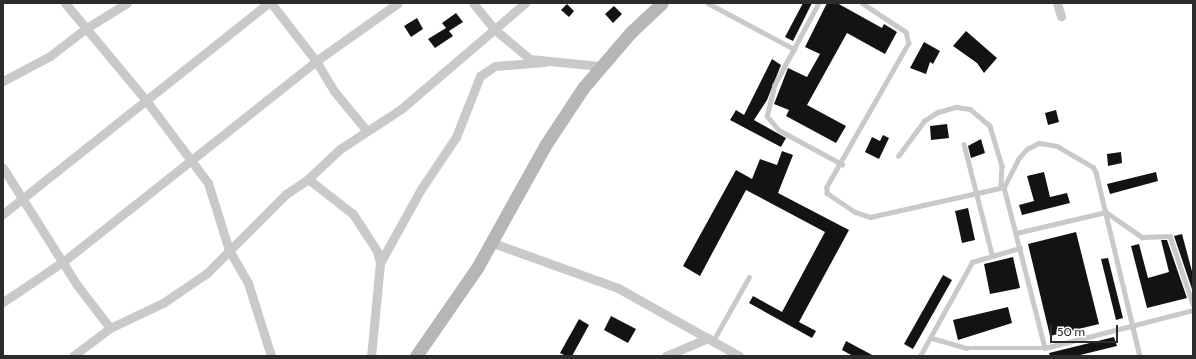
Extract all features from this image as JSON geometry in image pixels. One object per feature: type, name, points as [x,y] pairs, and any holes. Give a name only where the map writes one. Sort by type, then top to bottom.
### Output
[{"type":"main road","points":[[416,356],[493,243],[546,144],[600,66],[662,3]]},
{"type":"street","points":[[65,3],[85,29],[145,99],[192,160],[214,194],[229,250],[248,283],[271,356]]},
{"type":"street","points":[[3,81],[50,56],[85,29],[127,3]]},
{"type":"street","points":[[3,214],[145,99],[268,3]]},
{"type":"street","points":[[271,3],[316,61],[334,91],[368,132]]},
{"type":"street","points":[[3,302],[64,261],[316,61],[398,3]]},
{"type":"street","points":[[473,3],[494,29],[519,53],[545,62]]},
{"type":"street","points":[[73,356],[110,328],[183,291],[221,261],[229,250],[264,213],[308,179],[340,149],[401,109],[525,3]]},
{"type":"street","points":[[1058,3],[1061,16]]},
{"type":"street","points":[[380,263],[421,189],[456,137],[480,76],[495,66],[545,62],[600,66]]},
{"type":"street","points":[[3,168],[64,261],[77,285],[110,328]]},
{"type":"street","points":[[308,179],[354,214],[374,244],[380,263],[371,356]]},
{"type":"street","points":[[493,243],[618,288],[739,356]]},
{"type":"street","points":[[666,356],[711,340]]},
{"type":"lane","points":[[708,3],[794,49]]},
{"type":"lane","points":[[819,3],[771,95],[768,121],[842,164]]},
{"type":"lane","points":[[862,3],[906,32],[909,43],[842,164],[827,187],[827,193],[862,215],[880,215],[974,192],[1003,187],[1027,148],[1047,143],[1093,167],[1106,212],[1140,356]]},
{"type":"lane","points":[[898,156],[924,121],[938,112],[956,107],[970,109],[990,126],[1002,166],[1003,187],[1045,348]]},
{"type":"lane","points":[[964,144],[974,192],[992,254]]},
{"type":"lane","points":[[1016,233],[1106,212],[1142,237],[1170,236],[1193,304]]},
{"type":"lane","points":[[920,356],[932,338],[970,264],[992,254],[1020,248]]},
{"type":"lane","points":[[711,340],[749,278]]},
{"type":"lane","points":[[932,338],[967,348],[1045,348],[1193,310]]},
{"type":"building","points":[[803,3],[812,3],[793,41],[785,37]]},
{"type":"building","points":[[827,3],[837,3],[882,28],[884,24],[897,32],[885,54],[847,33],[807,105],[846,126],[836,143],[786,116],[789,110],[774,104],[788,68],[807,77],[820,54],[805,47]]},
{"type":"building","points":[[567,4],[574,11],[569,17],[561,10]]},
{"type":"building","points":[[614,6],[622,14],[613,23],[605,14]]},
{"type":"building","points":[[456,13],[463,22],[449,31],[453,36],[435,48],[428,39],[446,28],[442,23]]},
{"type":"building","points":[[417,18],[423,29],[411,37],[404,26]]},
{"type":"building","points":[[966,31],[997,58],[984,73],[977,63],[953,46]]},
{"type":"building","points":[[924,42],[940,51],[933,64],[930,62],[926,74],[910,68]]},
{"type":"building","points":[[772,59],[781,65],[767,100],[754,120],[786,138],[781,147],[730,120],[736,110],[744,115]]},
{"type":"building","points":[[1056,110],[1059,122],[1048,125],[1045,113]]},
{"type":"building","points":[[947,124],[949,138],[931,140],[930,126]]},
{"type":"building","points":[[883,135],[889,138],[879,159],[865,152],[872,137],[880,141]]},
{"type":"building","points":[[981,139],[985,153],[971,158],[968,146]]},
{"type":"building","points":[[782,151],[793,155],[778,193],[849,230],[799,322],[816,331],[812,338],[749,303],[753,296],[782,312],[825,232],[746,190],[700,276],[683,266],[736,170],[752,179],[760,159],[777,165]]},
{"type":"building","points":[[1121,152],[1122,163],[1108,166],[1107,154]]},
{"type":"building","points":[[1044,172],[1050,197],[1067,193],[1070,203],[1022,215],[1019,205],[1034,201],[1027,176]]},
{"type":"building","points":[[1156,172],[1158,181],[1110,194],[1107,184]]},
{"type":"building","points":[[968,208],[975,240],[962,243],[955,211]]},
{"type":"building","points":[[1076,232],[1099,324],[1050,336],[1028,244]]},
{"type":"building","points":[[1182,234],[1193,275],[1193,292],[1174,236]]},
{"type":"building","points":[[1161,240],[1167,240],[1187,298],[1147,308],[1131,246],[1139,244],[1148,278],[1169,272]]},
{"type":"building","points":[[1013,257],[1020,288],[990,294],[984,264]]},
{"type":"building","points":[[1108,258],[1123,318],[1116,320],[1101,259]]},
{"type":"building","points":[[943,275],[952,280],[913,349],[904,344]]},
{"type":"building","points":[[1008,307],[1012,323],[958,340],[953,320]]},
{"type":"building","points":[[611,316],[636,329],[628,343],[604,330]]},
{"type":"building","points":[[579,319],[589,325],[572,356],[566,356],[560,353]]},
{"type":"building","points":[[1114,337],[1117,346],[1076,356],[1050,356],[1049,353]]},
{"type":"building","points":[[846,341],[874,356],[853,356],[842,350]]}]
